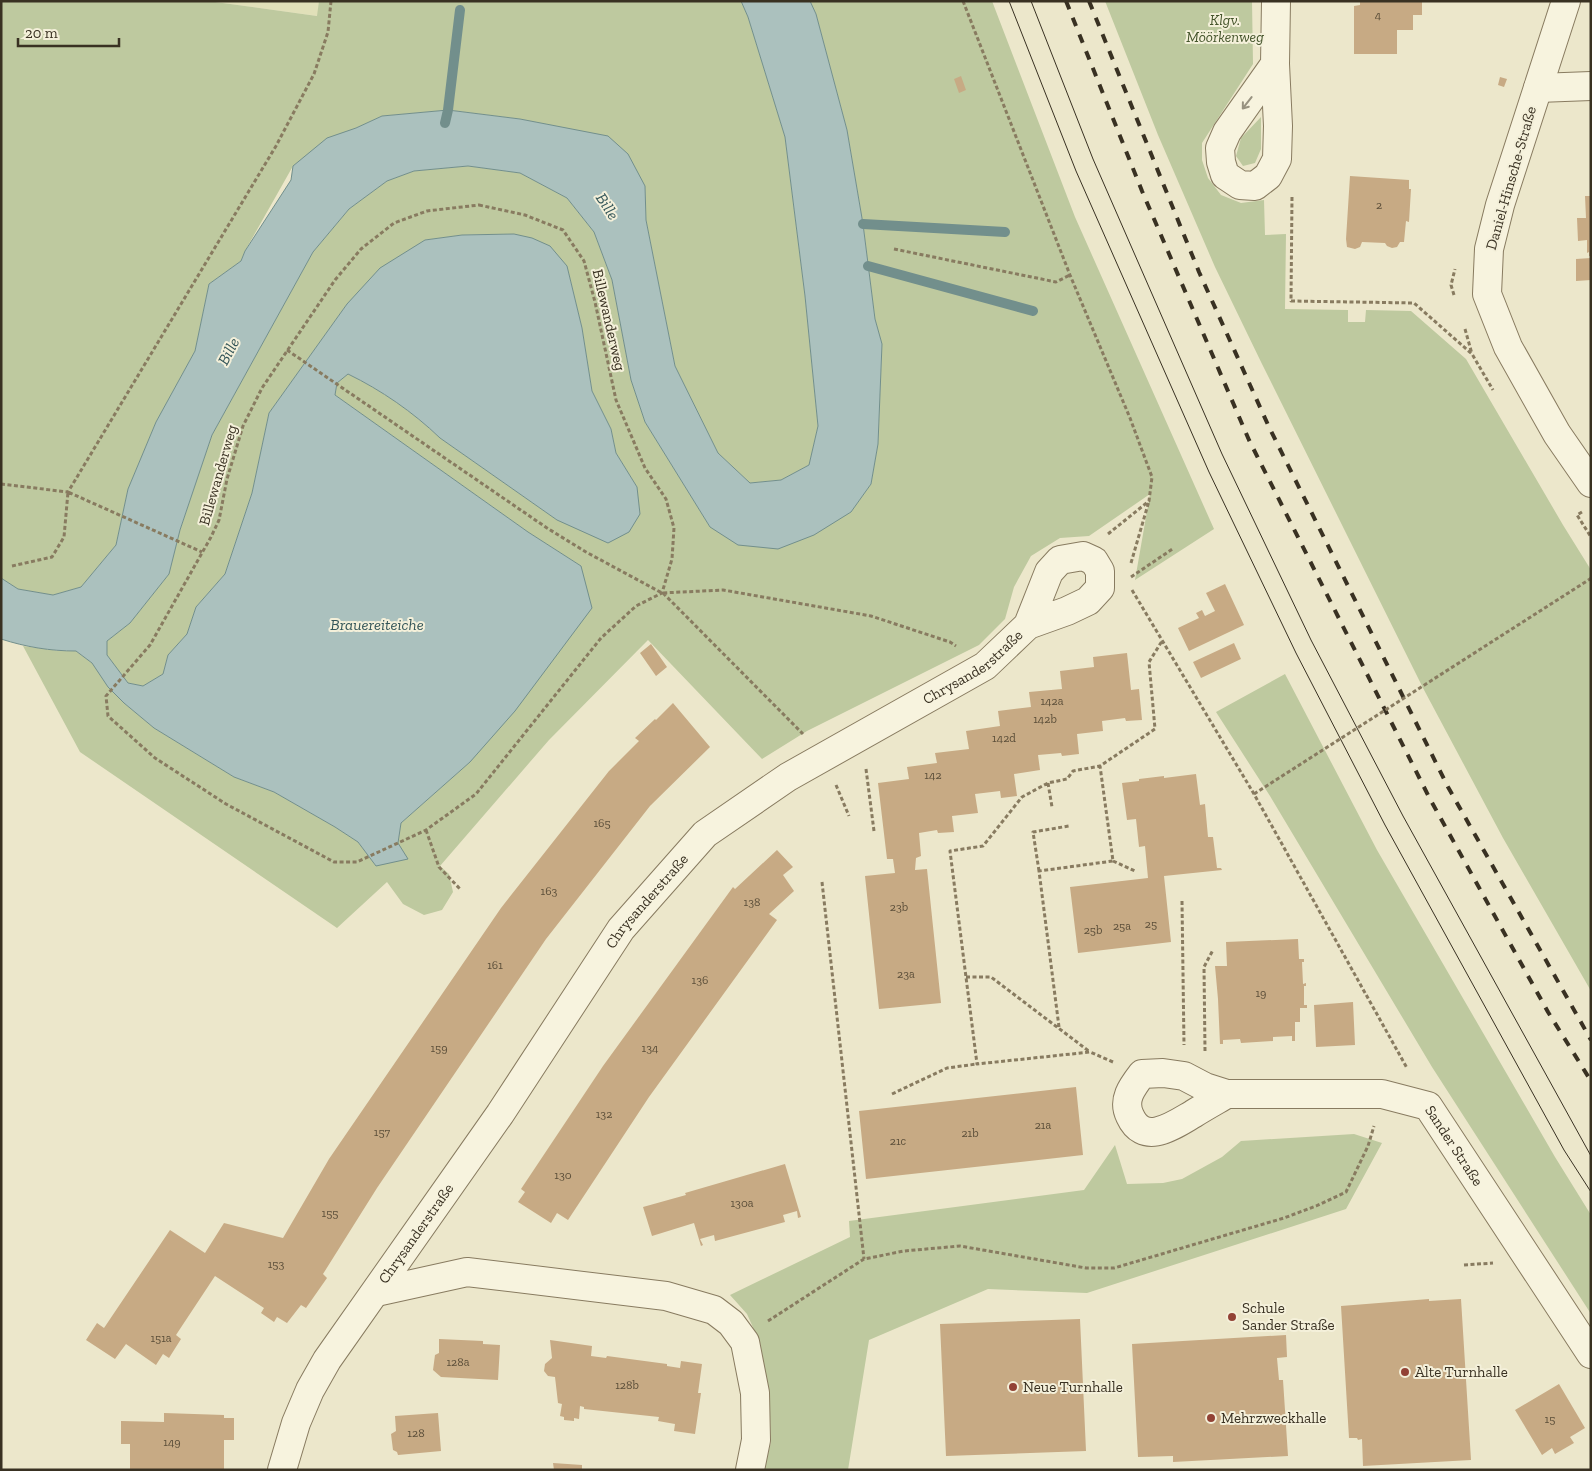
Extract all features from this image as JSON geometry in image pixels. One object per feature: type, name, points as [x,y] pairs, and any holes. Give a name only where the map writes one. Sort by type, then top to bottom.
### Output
[{"type":"street","points":[[1275,64],[1227,132],[1220,148],[1221,162],[1225,175],[1240,185],[1262,181],[1277,159],[1276,1]]},
{"type":"street","name":"Daniel-Hinsche-Straße","points":[[1566,1],[1500,205],[1489,249],[1487,294],[1508,347],[1557,434],[1591,483]]},
{"type":"street","points":[[1538,88],[1591,86]]},
{"type":"street","points":[[1083,556],[1094,561],[1100,571],[1100,588]]},
{"type":"street","name":"Chrysanderstraße","points":[[1028,626],[1049,572],[1060,560],[1083,556]]},
{"type":"street","name":"Chrysanderstraße","points":[[282,1470],[296,1423],[310,1390],[327,1360],[500,1114],[621,930],[705,834],[788,777],[985,666],[1028,626],[1088,601],[1100,588]]},
{"type":"street","name":"Sander Straße","points":[[1142,1074],[1163,1073],[1205,1086],[1382,1094],[1428,1106],[1591,1354]]},
{"type":"street","points":[[1142,1074],[1131,1088],[1126,1102],[1130,1116],[1136,1125],[1147,1132],[1158,1132],[1170,1128],[1205,1086]]},
{"type":"street","name":"Chrysanderstraße","points":[[376,1292],[467,1272],[666,1296],[714,1310],[731,1323],[744,1342],[755,1393],[756,1440],[750,1470]]},
{"type":"path","points":[[12,566],[52,556],[64,537],[68,492],[276,146],[314,74],[328,32],[332,1]]},
{"type":"path","points":[[963,1],[1070,276],[1130,418],[1152,477],[1149,501],[1126,580],[1254,794],[1428,1106]]},
{"type":"path","points":[[1262,181],[1292,177],[1291,301],[1414,303],[1472,354],[1496,394]]},
{"type":"path","name":"Billewanderweg","points":[[426,830],[357,862],[334,862],[226,804],[155,758],[108,716],[106,696],[154,638],[219,520],[227,479],[243,426],[262,388],[335,280],[361,249],[394,223],[427,211],[479,205],[525,215],[563,230],[584,261],[595,302],[616,400],[645,468],[666,499],[674,528],[672,559],[662,593]]},
{"type":"path","points":[[894,249],[1056,282],[1070,276]]},
{"type":"path","points":[[287,350],[547,528],[586,552],[662,593],[824,757]]},
{"type":"path","points":[[1,484],[68,492],[202,552]]},
{"type":"path","points":[[1083,556],[1149,501]]},
{"type":"path","points":[[1584,510],[1577,515],[1591,537]]},
{"type":"path","points":[[1100,588],[1105,594],[1174,548]]},
{"type":"path","points":[[1254,794],[1591,578]]},
{"type":"path","points":[[461,890],[439,867],[426,830],[476,794],[601,638],[636,606],[662,593],[723,590],[871,616],[950,642],[985,666]]},
{"type":"path","points":[[977,1064],[950,851],[983,846],[1022,798],[1048,783],[1067,779],[1073,771],[1100,766],[1155,729],[1149,662],[1162,641]]},
{"type":"path","points":[[1100,766],[1113,861]]},
{"type":"path","points":[[868,783],[874,832]]},
{"type":"path","points":[[1048,783],[1052,807]]},
{"type":"path","points":[[1060,1028],[1033,832],[1069,826]]},
{"type":"path","points":[[1039,871],[1113,861],[1134,871]]},
{"type":"path","points":[[822,882],[864,1259]]},
{"type":"path","points":[[1182,901],[1205,1086]]},
{"type":"path","points":[[1205,1086],[1204,967],[1213,950]]},
{"type":"path","points":[[966,977],[991,977],[1090,1052],[1142,1074]]},
{"type":"path","points":[[892,1094],[947,1068],[1090,1052]]},
{"type":"path","points":[[744,1342],[762,1325],[864,1259],[904,1251],[960,1246],[1086,1268],[1114,1268],[1284,1218],[1316,1206],[1346,1192],[1368,1146],[1382,1094]]},
{"type":"green space","points":[[1,1],[208,1],[317,16],[319,1],[741,1],[748,17],[785,137],[805,296],[818,426],[809,465],[781,480],[750,483],[718,453],[675,366],[646,220],[645,186],[608,137],[520,119],[448,110],[382,116],[356,128],[293,166],[241,261],[209,284],[195,351],[156,422],[128,489],[116,545],[81,587],[53,595],[18,589],[1,578]]},
{"type":"green space","points":[[208,1],[319,1],[318,16]]},
{"type":"green space","points":[[810,1],[992,1],[1075,217],[1214,529],[1135,580],[1150,494],[1089,536],[1060,538],[1031,556],[1014,587],[1005,619],[979,645],[807,731],[762,759],[648,640],[549,740],[440,866],[449,874],[453,892],[442,910],[424,915],[403,904],[387,882],[337,928],[80,752],[23,646],[60,651],[76,651],[92,663],[108,687],[124,703],[154,728],[234,777],[274,792],[335,827],[358,842],[376,866],[398,843],[401,823],[470,762],[581,566],[528,532],[335,395],[337,383],[348,374],[384,394],[419,419],[440,438],[557,520],[637,487],[616,453],[611,429],[592,391],[582,328],[567,266],[514,234],[462,235],[425,240],[347,304],[269,413],[252,493],[225,574],[196,607],[187,634],[168,655],[163,674],[143,686],[128,683],[107,655],[107,641],[130,623],[169,574],[180,530],[212,435],[313,252],[349,209],[387,181],[414,171],[468,166],[520,173],[567,198],[594,232],[612,280],[631,380],[645,422],[710,527],[850,513],[871,484],[878,444],[882,345],[875,319],[863,224],[847,130],[816,14]]},
{"type":"green space","name":"Klgv. Möörkenweg","points":[[1105,1],[1252,1],[1253,64],[1202,143],[1202,160],[1208,178],[1221,195],[1241,203],[1264,200],[1265,235],[1286,234],[1285,309],[1348,310],[1348,322],[1365,322],[1366,310],[1411,311],[1466,359],[1591,570],[1591,991],[1503,838],[1423,688],[1262,364],[1215,267],[1158,135]]},
{"type":"green space","points":[[1261,117],[1261,149],[1255,163],[1243,166],[1236,156],[1241,138]]},
{"type":"green space","points":[[1285,674],[1377,850],[1555,1157],[1591,1215],[1591,1314],[1432,1067],[1270,796],[1216,712]]},
{"type":"green space","points":[[1354,1134],[1382,1143],[1346,1209],[1087,1293],[988,1289],[869,1340],[848,1470],[764,1470],[771,1442],[769,1391],[760,1343],[747,1314],[730,1295],[850,1237],[849,1221],[1084,1190],[1115,1145],[1127,1184],[1163,1183],[1182,1179],[1222,1157],[1241,1141]]},
{"type":"water","name":"Brauereiteiche","points":[[741,1],[810,1],[816,14],[847,130],[863,224],[875,319],[882,344],[878,444],[871,484],[851,512],[814,535],[778,549],[738,545],[710,527],[645,422],[631,380],[612,280],[594,232],[567,198],[520,173],[468,166],[414,171],[387,181],[349,209],[313,252],[212,435],[180,530],[169,574],[130,623],[107,641],[107,655],[128,683],[143,686],[163,674],[168,655],[187,634],[196,607],[225,574],[252,493],[269,413],[347,304],[380,268],[425,240],[462,235],[514,234],[532,238],[550,246],[567,266],[582,328],[592,391],[611,429],[616,453],[637,487],[640,514],[629,532],[608,543],[557,520],[440,438],[419,419],[384,394],[348,374],[337,383],[335,395],[528,532],[581,566],[592,608],[515,711],[470,762],[401,823],[398,843],[408,859],[376,866],[358,842],[335,827],[274,792],[234,777],[154,728],[124,703],[108,687],[92,663],[76,651],[38,648],[1,639],[1,578],[18,589],[53,595],[81,587],[116,545],[128,489],[156,422],[195,351],[209,284],[241,261],[245,251],[291,180],[293,166],[327,138],[382,116],[448,110],[520,119],[608,136],[628,154],[645,186],[646,220],[675,366],[718,453],[750,483],[781,480],[809,465],[818,426],[805,296],[785,137],[748,17]]},
{"type":"building","points":[[1360,1],[1422,1],[1422,15],[1413,15],[1413,30],[1397,30],[1397,54],[1354,54],[1354,6],[1360,5]]},
{"type":"building","points":[[961,76],[966,90],[959,93],[954,79]]},
{"type":"building","points":[[1500,77],[1507,79],[1504,87],[1498,85]]},
{"type":"building","points":[[1350,176],[1409,180],[1409,189],[1411,189],[1409,222],[1406,221],[1404,242],[1400,242],[1397,247],[1392,248],[1385,243],[1362,242],[1360,247],[1355,249],[1347,247]]},
{"type":"building","points":[[1585,196],[1591,196],[1591,256],[1589,256],[1589,252],[1587,253],[1587,240],[1578,241],[1577,218],[1586,218]]},
{"type":"building","points":[[1591,258],[1591,280],[1576,281],[1576,259]]},
{"type":"building","points":[[1225,584],[1244,625],[1189,651],[1178,628],[1199,618],[1196,613],[1202,610],[1205,616],[1215,611],[1206,593]]},
{"type":"building","points":[[1234,643],[1241,659],[1201,678],[1193,662]]},
{"type":"building","points":[[651,644],[667,667],[656,676],[640,653]]},
{"type":"building","points":[[1127,653],[1131,690],[1139,689],[1142,720],[1126,721],[1125,718],[1102,721],[1103,731],[1077,734],[1079,754],[1062,756],[1061,753],[1038,755],[1040,770],[1014,774],[1017,796],[1001,798],[1000,791],[975,794],[978,813],[952,816],[954,832],[938,833],[937,830],[919,833],[921,856],[916,858],[915,870],[927,869],[941,1003],[879,1009],[865,876],[895,873],[893,859],[887,859],[878,783],[909,779],[907,767],[937,763],[935,753],[969,749],[966,731],[1000,726],[998,711],[1031,707],[1029,692],[1062,689],[1060,671],[1094,667],[1093,657]]},
{"type":"building","points":[[673,703],[710,747],[650,806],[546,939],[377,1188],[323,1274],[327,1278],[306,1308],[301,1305],[287,1323],[277,1317],[274,1322],[261,1313],[264,1308],[215,1276],[176,1335],[181,1339],[169,1358],[163,1354],[156,1365],[126,1344],[115,1359],[86,1340],[97,1323],[104,1328],[170,1230],[205,1253],[224,1223],[283,1238],[329,1159],[501,908],[609,771],[639,741],[635,738]]},
{"type":"building","points":[[1196,774],[1200,805],[1205,804],[1208,837],[1213,837],[1217,868],[1222,870],[1164,876],[1171,942],[1078,953],[1070,887],[1148,878],[1145,846],[1139,847],[1136,819],[1127,820],[1122,783],[1139,781],[1139,779]]},
{"type":"building","points":[[777,850],[793,867],[783,875],[794,891],[769,914],[777,920],[649,1097],[568,1220],[557,1213],[551,1223],[518,1202],[525,1192],[521,1189],[603,1066],[733,887],[735,889]]},
{"type":"building","points":[[1298,939],[1299,959],[1304,959],[1304,962],[1302,962],[1303,984],[1306,983],[1306,986],[1304,986],[1304,1005],[1307,1005],[1307,1008],[1300,1008],[1300,1022],[1295,1022],[1295,1041],[1292,1041],[1292,1036],[1273,1037],[1273,1041],[1241,1043],[1240,1039],[1223,1040],[1223,1044],[1220,1044],[1215,966],[1227,966],[1226,942]]},
{"type":"building","points":[[1353,1002],[1355,1045],[1316,1047],[1314,1005]]},
{"type":"building","points":[[1076,1087],[1083,1155],[866,1179],[859,1111]]},
{"type":"building","points":[[785,1164],[801,1217],[798,1218],[797,1211],[783,1215],[785,1222],[715,1241],[714,1235],[700,1239],[703,1245],[701,1246],[694,1223],[652,1236],[643,1207]]},
{"type":"building","name":"Alte Turnhalle","points":[[1429,1299],[1429,1301],[1461,1299],[1471,1460],[1363,1466],[1362,1439],[1349,1438],[1341,1306]]},
{"type":"building","name":"Neue Turnhalle","points":[[1080,1319],[1086,1451],[946,1456],[940,1324]]},
{"type":"building","name":"Mehrzweckhalle","points":[[1286,1335],[1287,1357],[1277,1358],[1279,1380],[1283,1380],[1288,1456],[1173,1462],[1173,1456],[1138,1457],[1132,1344]]},
{"type":"building","points":[[439,1339],[483,1341],[483,1344],[500,1345],[498,1380],[441,1377],[433,1370],[435,1355],[439,1353]]},
{"type":"building","points":[[550,1340],[592,1346],[591,1356],[606,1358],[607,1356],[667,1364],[667,1366],[680,1368],[681,1361],[702,1364],[698,1393],[701,1393],[695,1434],[674,1431],[675,1424],[658,1421],[659,1417],[584,1409],[584,1407],[580,1406],[579,1419],[574,1418],[574,1421],[564,1420],[564,1417],[560,1416],[562,1404],[558,1403],[555,1377],[548,1376],[544,1371],[545,1364],[552,1358]]},
{"type":"building","points":[[1559,1384],[1585,1428],[1570,1437],[1574,1443],[1555,1454],[1552,1448],[1542,1455],[1515,1410]]},
{"type":"building","points":[[164,1413],[224,1415],[224,1418],[234,1418],[234,1440],[224,1440],[224,1470],[130,1470],[130,1444],[121,1444],[121,1421],[164,1422]]},
{"type":"building","points":[[438,1413],[441,1451],[398,1455],[393,1450],[391,1434],[396,1431],[395,1416]]},
{"type":"building","points":[[553,1463],[582,1465],[582,1470],[554,1470]]},
{"type":"waterway","points":[[445,123],[460,10]]},
{"type":"waterway","points":[[863,224],[1005,232]]},
{"type":"waterway","points":[[868,266],[1033,311]]},
{"type":"tram line","points":[[1009,1],[1076,171],[1209,472],[1296,653],[1385,825],[1564,1150],[1591,1192]]},
{"type":"tram line","points":[[1031,1],[1093,159],[1222,454],[1311,640],[1403,816],[1591,1156]]},
{"type":"railway","points":[[1066,1],[1142,191],[1249,440],[1430,799],[1548,1012],[1591,1081]]},
{"type":"railway","points":[[1089,1],[1199,272],[1269,427],[1448,787],[1591,1040]]},
{"type":"place","name":"Schule Sander Straße","points":[[1232,1317]]},
{"type":"place","name":"Alte Turnhalle","points":[[1405,1372]]},
{"type":"place","name":"Neue Turnhalle","points":[[1013,1387]]},
{"type":"place","name":"Mehrzweckhalle","points":[[1211,1418]]},
{"type":"water label","name":"Bille","points":[[608,206]]},
{"type":"water label","name":"Bille","points":[[228,351]]}]
